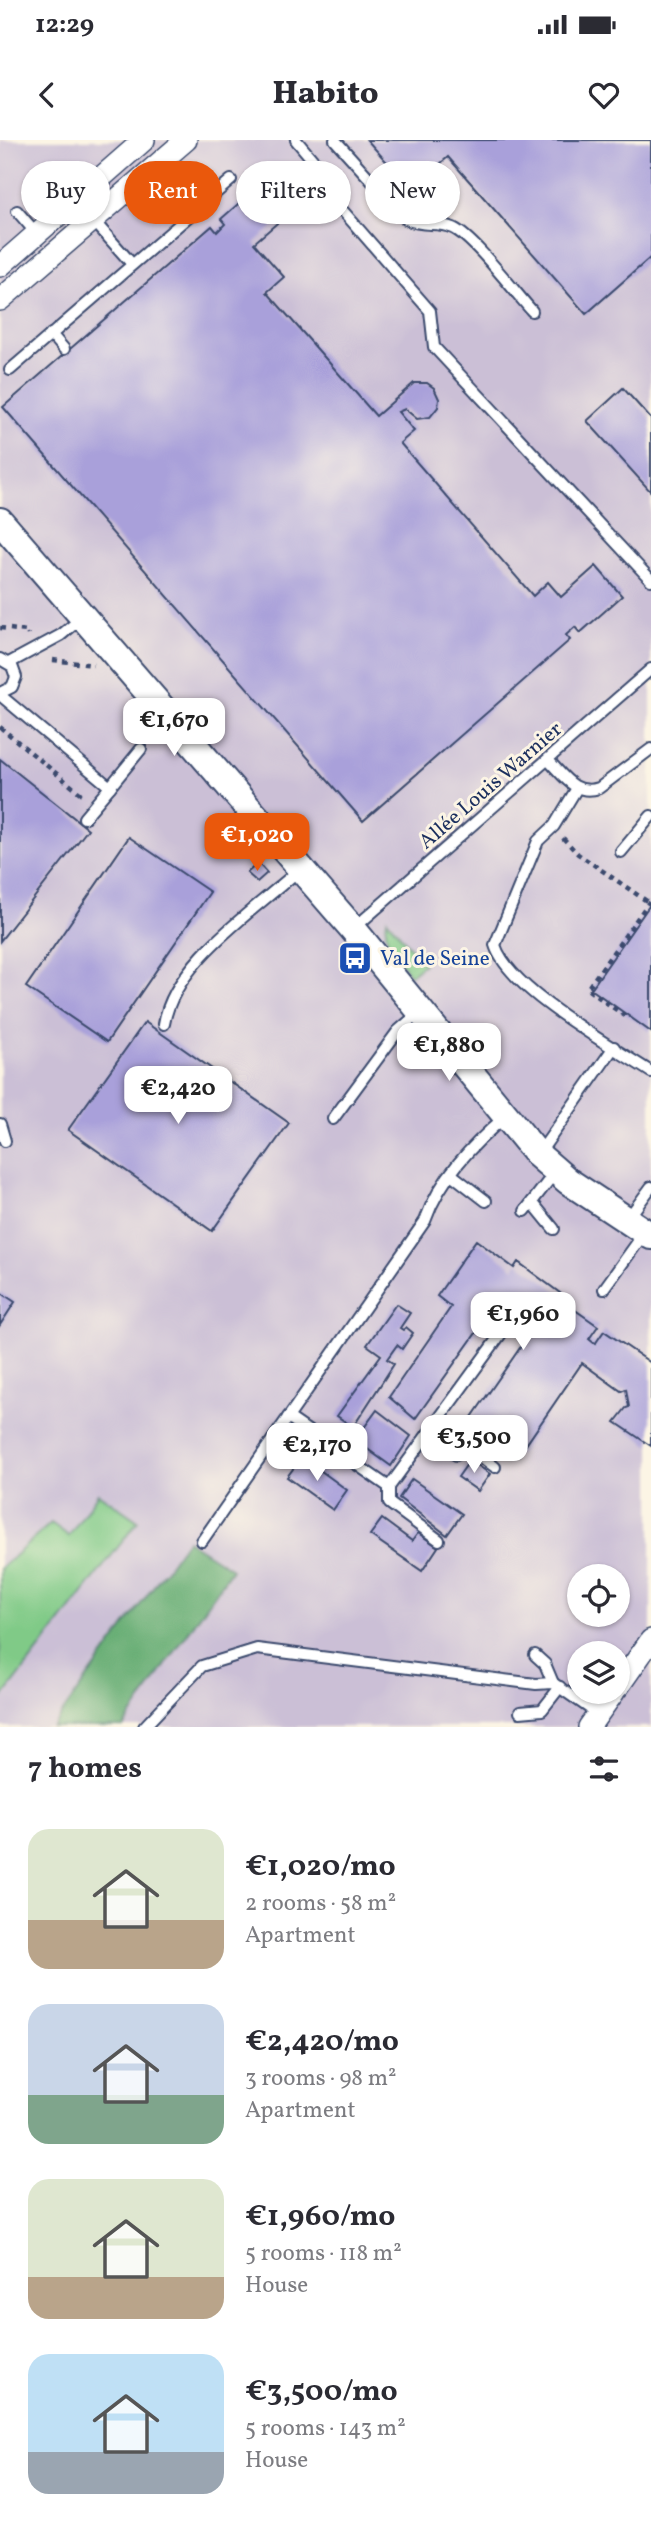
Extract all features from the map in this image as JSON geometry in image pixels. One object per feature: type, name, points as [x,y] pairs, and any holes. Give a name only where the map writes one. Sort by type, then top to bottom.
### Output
[{"type":"street","points":[[0,266],[144,140]]},
{"type":"street","points":[[110,205],[186,140]]},
{"type":"street","points":[[0,300],[88,224]]},
{"type":"street","points":[[0,521],[353,929],[547,1163],[641,1229]]},
{"type":"street","points":[[630,1670],[651,1640]]},
{"type":"street","points":[[594,1721],[606,1704]]},
{"type":"lane","points":[[296,140],[327,177],[336,203],[430,311],[434,347],[651,580]]},
{"type":"lane","points":[[335,140],[406,219],[421,226],[435,223],[460,232],[532,311]]},
{"type":"lane","points":[[10,370],[231,180]]},
{"type":"lane","points":[[17,211],[36,233]]},
{"type":"lane","points":[[97,224],[132,264]]},
{"type":"lane","points":[[51,334],[64,349]]},
{"type":"lane","points":[[83,617],[61,635],[4,661],[15,671],[15,682],[0,694],[110,787]]},
{"type":"lane","name":"Allée Louis Warnier","points":[[353,929],[651,669]]},
{"type":"lane","points":[[84,818],[141,749]]},
{"type":"lane","points":[[548,760],[576,789],[591,791],[599,788],[651,749]]},
{"type":"lane","points":[[576,789],[554,826],[538,841],[495,945],[499,960],[533,992],[651,1072]]},
{"type":"lane","points":[[621,852],[651,816]]},
{"type":"lane","points":[[163,1024],[167,1004],[214,942],[301,869]]},
{"type":"lane","points":[[333,1119],[398,1031],[422,1011]]},
{"type":"lane","points":[[554,1228],[529,1207],[547,1163],[614,1047]]},
{"type":"lane","points":[[202,1541],[425,1221],[432,1201],[471,1147],[506,1116]]},
{"type":"lane","points":[[0,1124],[5,1141]]},
{"type":"lane","points":[[452,1174],[486,1201]]},
{"type":"lane","points":[[608,1282],[641,1229],[651,1186]]},
{"type":"lane","points":[[439,1540],[389,1503],[389,1487],[511,1320]]},
{"type":"lane","points":[[288,1417],[389,1487]]},
{"type":"lane","points":[[428,1434],[456,1455],[464,1444],[495,1466]]},
{"type":"lane","points":[[144,1727],[202,1666],[257,1649],[557,1685]]},
{"type":"lane","points":[[535,1656],[545,1664],[557,1685],[594,1721]]},
{"type":"lane","points":[[520,1712],[542,1710],[557,1685]]},
{"type":"path","points":[[0,727],[80,793],[73,802]]},
{"type":"path","points":[[554,826],[578,854],[650,903],[587,989],[625,1016]]},
{"type":"shaded area","points":[[0,140],[651,140],[651,1727],[0,1727]]},
{"type":"green space","points":[[387,919],[424,964],[410,975],[388,943]]},
{"type":"green space","points":[[98,1493],[138,1521],[0,1701],[0,1569],[51,1523],[69,1536]]},
{"type":"green space","points":[[187,1540],[232,1569],[123,1727],[52,1727]]},
{"type":"building","points":[[367,140],[651,140],[651,257],[586,314],[460,171],[460,161],[452,161],[448,157],[443,161],[386,161]]},
{"type":"building","points":[[236,206],[236,224],[276,224],[254,243],[284,277],[267,292],[376,416],[414,383],[427,383],[434,388],[439,399],[438,407],[430,417],[417,419],[405,409],[398,412],[414,431],[400,443],[533,596],[548,582],[561,597],[596,566],[622,596],[580,633],[575,627],[566,635],[570,640],[363,821],[3,407],[212,226],[217,232],[225,224],[222,218]]},
{"type":"building","points":[[623,388],[651,419],[651,492],[587,421]]},
{"type":"building","points":[[0,759],[88,829],[0,941]]},
{"type":"building","points":[[129,837],[210,892],[107,1042],[26,987]]},
{"type":"building","points":[[258,863],[267,873],[257,882],[247,873]]},
{"type":"building","points":[[649,906],[651,908],[651,1032],[591,989]]},
{"type":"building","points":[[145,1022],[289,1123],[212,1231],[68,1130]]},
{"type":"building","points":[[476,1240],[514,1268],[518,1262],[564,1296],[561,1300],[598,1326],[589,1339],[595,1344],[604,1331],[651,1363],[651,1446],[615,1422],[629,1407],[626,1389],[621,1391],[582,1363],[519,1455],[470,1420],[533,1329],[497,1303],[486,1319],[490,1322],[485,1329],[481,1326],[415,1419],[389,1397],[451,1307],[437,1296]]},
{"type":"building","points":[[0,1292],[15,1302],[0,1325]]},
{"type":"building","points":[[396,1304],[410,1313],[400,1328],[403,1330],[406,1327],[413,1333],[402,1349],[397,1345],[387,1359],[394,1364],[353,1427],[337,1416],[381,1355],[367,1345]]},
{"type":"building","points":[[377,1410],[411,1436],[391,1466],[355,1440]]},
{"type":"building","points":[[302,1457],[347,1490],[333,1510],[287,1477]]},
{"type":"building","points":[[470,1460],[490,1474],[478,1491],[458,1477]]},
{"type":"building","points":[[412,1479],[462,1514],[447,1535],[399,1498]]},
{"type":"building","points":[[382,1519],[412,1541],[418,1533],[438,1547],[422,1571],[370,1535]]},
{"type":"place","name":"Val de Seine","points":[[355,958]]}]
